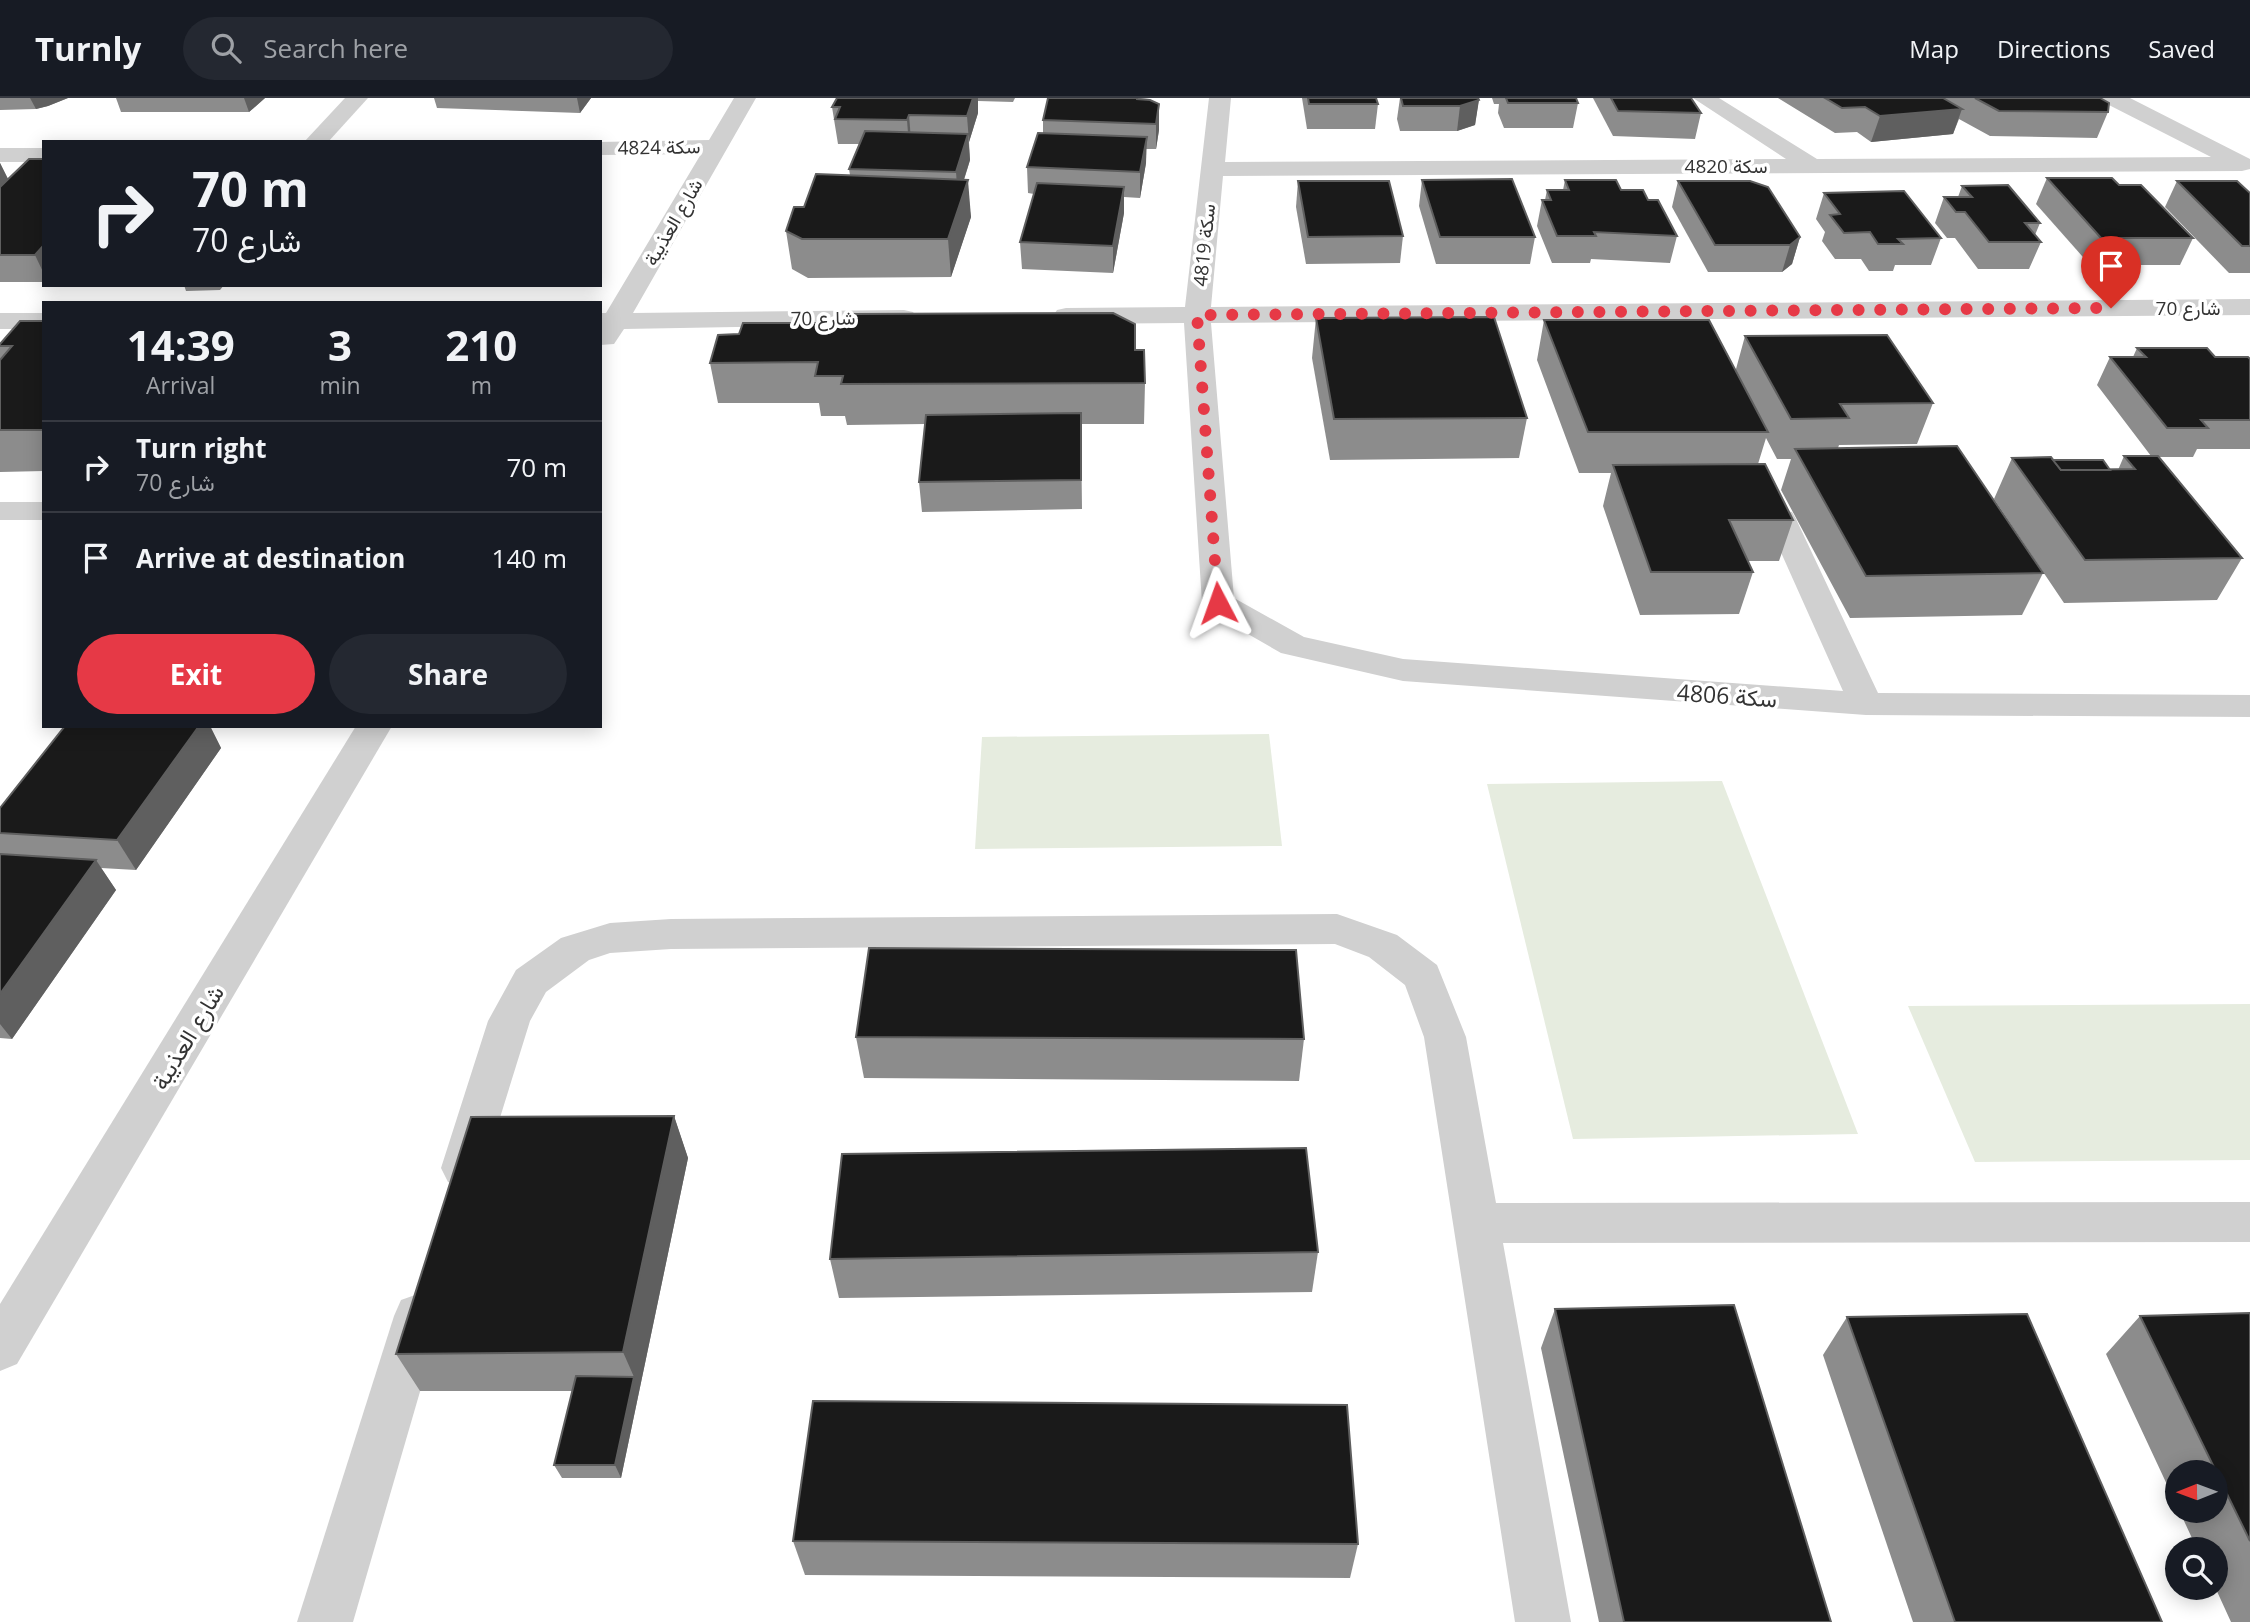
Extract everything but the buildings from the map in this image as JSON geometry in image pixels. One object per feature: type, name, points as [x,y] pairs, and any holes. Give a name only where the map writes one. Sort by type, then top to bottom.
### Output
[{"type":"street","points":[[317,140],[357,98]]},
{"type":"street","name":"شارع العذيبة","points":[[602,339],[608,321],[745,98]]},
{"type":"street","name":"سكة 4819","points":[[1218,603],[1197,315],[1220,98]]},
{"type":"street","points":[[1704,98],[1812,166]]},
{"type":"street","points":[[2113,98],[2246,166]]},
{"type":"street","name":"سكة 4824","points":[[602,148],[717,147]]},
{"type":"street","points":[[0,155],[42,155]]},
{"type":"street","name":"سكة 4820","points":[[1211,169],[2246,166]]},
{"type":"street","name":"شارع 70","points":[[1044,316],[2250,307]]},
{"type":"street","name":"شارع 70","points":[[608,321],[933,317]]},
{"type":"street","points":[[0,321],[42,321]]},
{"type":"street","points":[[1781,519],[1866,704]]},
{"type":"street","name":"سكة 4806","points":[[1218,603],[1293,645],[1403,670],[1866,704],[2250,706]]},
{"type":"street","name":"شارع العذيبة","points":[[0,1348],[373,728]]},
{"type":"street","points":[[452,1208],[509,1021],[531,981],[575,949],[610,938],[685,934],[1337,929],[1383,946],[1422,976],[1445,1037],[1543,1622]]},
{"type":"street","points":[[1477,1223],[2250,1222]]},
{"type":"street","points":[[325,1622],[431,1275]]},
{"type":"shaded area","points":[[1269,734],[1282,846],[975,849],[982,737]]},
{"type":"shaded area","points":[[1722,781],[1858,1134],[1573,1139],[1487,784]]},
{"type":"shaded area","points":[[2250,1004],[2250,1160],[1975,1162],[1908,1006]]},
{"type":"route","points":[[1218,603],[1197,315],[2111,308]]}]
